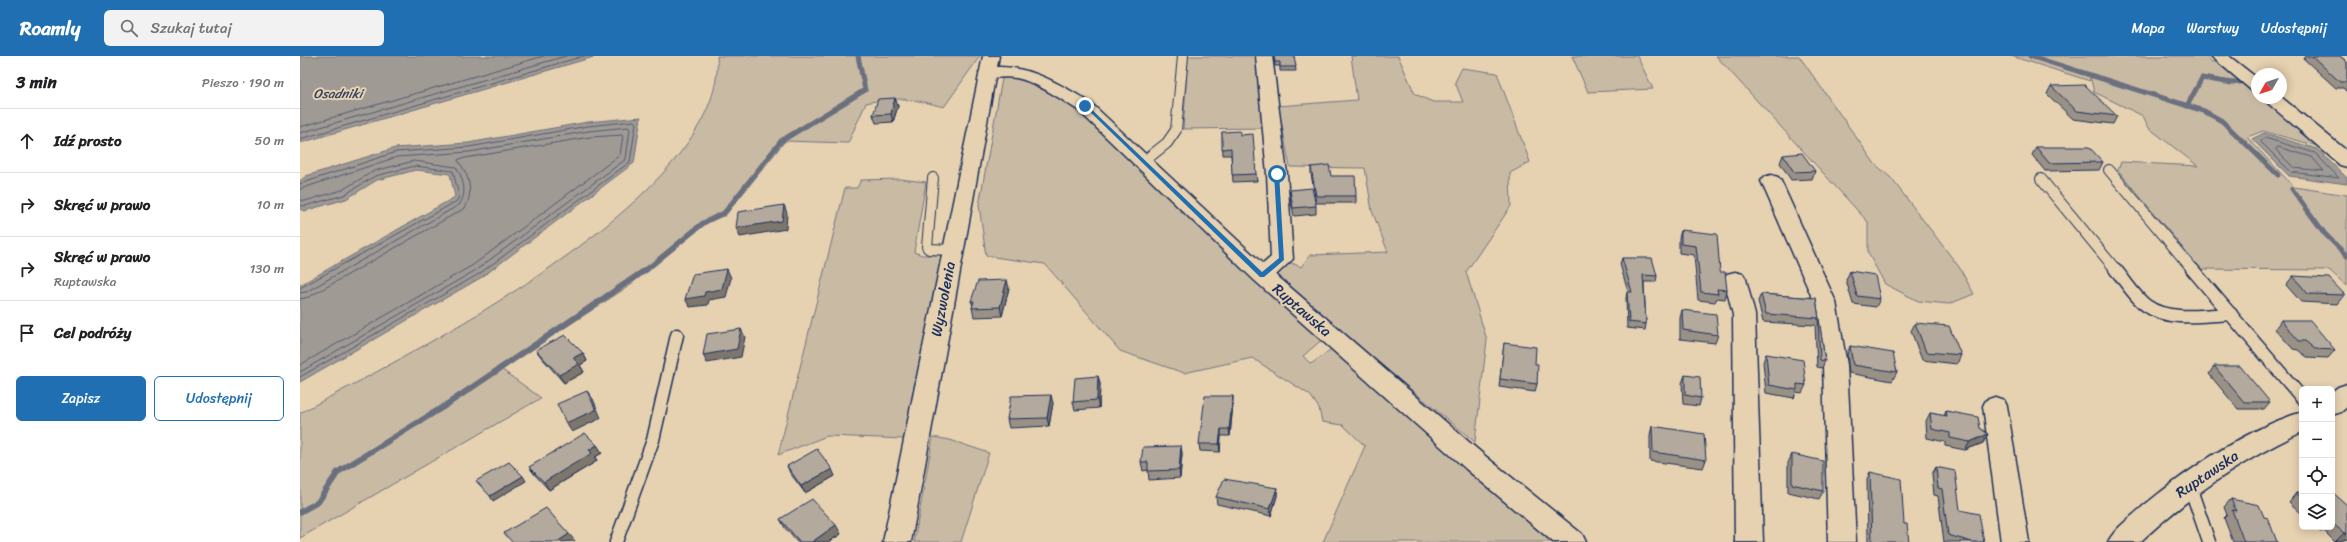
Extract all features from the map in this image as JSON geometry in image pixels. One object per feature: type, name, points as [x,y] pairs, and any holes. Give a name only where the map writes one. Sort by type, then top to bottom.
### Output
[{"type":"street","points":[[1262,276],[1282,258],[1277,174],[1264,56]]},
{"type":"street","points":[[2219,56],[2251,81]]},
{"type":"street","name":"Ruptawska","points":[[989,64],[1019,73],[1066,94],[1085,106],[1262,276],[1481,467],[1572,542]]},
{"type":"street","name":"Wyzwolenia","points":[[897,542],[989,64]]},
{"type":"street","points":[[2278,104],[2347,161]]},
{"type":"street","points":[[1771,181],[1825,302],[1835,365],[1842,542]]},
{"type":"street","points":[[1735,279],[1744,315],[1749,542]]},
{"type":"street","points":[[2335,403],[2347,393]]},
{"type":"street","points":[[1995,406],[2015,542]]},
{"type":"street","name":"Ruptawska","points":[[2122,542],[2150,516],[2189,484],[2245,449],[2300,422]]},
{"type":"lane","points":[[1142,162],[1168,143],[1176,130],[1182,56]]},
{"type":"lane","points":[[2109,170],[2299,394]]},
{"type":"lane","points":[[933,178],[927,246],[929,250],[953,250]]},
{"type":"lane","points":[[2041,179],[2146,306],[2158,313],[2170,316],[2231,314]]},
{"type":"lane","points":[[616,542],[653,440],[677,336]]},
{"type":"lane","points":[[2189,484],[2209,542]]},
{"type":"shaded area","points":[[717,56],[980,56],[944,107],[905,99],[866,103],[848,143],[785,141],[725,216],[716,216],[626,288],[501,369],[541,398],[300,538],[300,413],[412,353],[482,312],[553,266],[618,216],[672,163],[707,109]]},
{"type":"shaded area","points":[[1188,56],[1258,56],[1263,128],[1183,129]]},
{"type":"shaded area","points":[[1351,56],[1398,56],[1415,94],[1433,102],[1463,102],[1455,82],[1462,68],[1497,73],[1530,162],[1510,173],[1511,206],[1466,272],[1487,340],[1475,442],[1273,276],[1287,261],[1301,267],[1310,255],[1388,252],[1372,211],[1365,168],[1290,167],[1278,106],[1357,100]]},
{"type":"shaded area","points":[[1572,56],[1637,56],[1653,89],[1588,92]]},
{"type":"shaded area","points":[[1716,56],[1799,56],[1875,164],[1891,178],[1959,267],[1974,294],[1949,304],[1918,301],[1885,284],[1868,253],[1868,222]]},
{"type":"shaded area","points":[[2011,56],[2206,56],[2212,62],[2223,62],[2251,85],[2251,104],[2274,104],[2325,148],[2263,131],[2247,137],[2294,187],[2347,195],[2347,286],[2329,270],[2200,269],[2118,170],[2121,162],[2198,166],[2149,128],[2143,116],[2094,92],[2090,76],[2090,81]]},
{"type":"shaded area","points":[[1008,77],[1020,78],[1079,108],[1325,337],[1303,356],[1311,364],[1334,347],[1561,542],[1323,542],[1365,446],[1343,425],[1322,422],[1319,408],[1310,395],[1252,358],[1184,373],[1120,351],[1045,264],[986,256],[979,205],[1002,79]]},
{"type":"shaded area","points":[[900,179],[926,182],[914,252],[922,255],[942,255],[906,439],[827,436],[778,455],[845,188],[857,188],[861,180]]},
{"type":"shaded area","points":[[933,437],[950,440],[989,453],[961,542],[914,542]]},
{"type":"water","name":"Osadniki","points":[[300,56],[597,56],[300,143]]},
{"type":"water","points":[[641,117],[634,163],[482,277],[300,382],[300,285],[455,197],[450,174],[416,170],[377,180],[346,199],[304,211],[300,209],[300,181],[306,176],[395,148],[468,143],[588,122]]},
{"type":"water","points":[[2264,133],[2317,149],[2347,178],[2347,184],[2289,176],[2252,139]]},
{"type":"building","points":[[1274,56],[1294,56],[1296,67],[1280,67],[1280,62],[1275,62]]},
{"type":"building","points":[[2312,56],[2340,56],[2347,62],[2347,82],[2340,82]]},
{"type":"building","points":[[2085,85],[2117,116],[2077,111],[2051,86]]},
{"type":"building","points":[[895,98],[891,114],[873,115],[878,99]]},
{"type":"building","points":[[1240,131],[1240,135],[1253,134],[1256,174],[1232,175],[1231,148],[1222,149],[1222,132]]},
{"type":"building","points":[[2036,147],[2089,147],[2103,162],[2049,163]]},
{"type":"building","points":[[1802,153],[1815,171],[1794,172],[1783,155]]},
{"type":"building","points":[[1329,165],[1331,176],[1355,176],[1356,196],[1316,196],[1311,167]]},
{"type":"building","points":[[1312,188],[1316,206],[1293,208],[1290,190]]},
{"type":"building","points":[[784,205],[782,221],[736,228],[738,212]]},
{"type":"building","points":[[1681,230],[1717,234],[1720,272],[1725,272],[1727,290],[1717,289],[1718,294],[1701,292],[1696,246],[1681,244]]},
{"type":"building","points":[[1622,258],[1652,258],[1657,276],[1643,275],[1646,324],[1629,322],[1627,292],[1632,292]]},
{"type":"building","points":[[727,269],[722,289],[705,292],[704,296],[685,299],[693,274]]},
{"type":"building","points":[[1850,271],[1875,275],[1880,299],[1857,296]]},
{"type":"building","points":[[2293,276],[2329,278],[2345,295],[2308,294]]},
{"type":"building","points":[[1007,280],[1000,307],[972,308],[974,301],[971,301],[978,281]]},
{"type":"building","points":[[1761,294],[1816,298],[1825,361],[1820,360],[1818,318],[1766,314]]},
{"type":"building","points":[[1682,310],[1716,314],[1718,335],[1683,330]]},
{"type":"building","points":[[2281,320],[2310,320],[2335,350],[2315,349],[2305,341],[2299,341]]},
{"type":"building","points":[[1915,323],[1949,326],[1961,355],[1926,352]]},
{"type":"building","points":[[741,329],[737,349],[703,355],[707,334]]},
{"type":"building","points":[[565,335],[583,353],[573,358],[579,364],[559,375],[536,350]]},
{"type":"building","points":[[1504,343],[1536,347],[1535,364],[1538,364],[1537,384],[1500,379]]},
{"type":"building","points":[[1850,346],[1893,353],[1897,372],[1853,365]]},
{"type":"building","points":[[1766,354],[1803,360],[1806,385],[1797,384],[1797,390],[1769,385]]},
{"type":"building","points":[[2214,366],[2240,366],[2270,402],[2244,402]]},
{"type":"building","points":[[1685,375],[1700,377],[1701,398],[1685,395]]},
{"type":"building","points":[[1098,376],[1097,400],[1073,402],[1075,378]]},
{"type":"building","points":[[587,391],[596,410],[566,423],[557,404]]},
{"type":"building","points":[[1051,395],[1047,418],[1007,419],[1011,396]]},
{"type":"building","points":[[1205,396],[1233,396],[1229,429],[1221,429],[1219,444],[1199,444]]},
{"type":"building","points":[[1946,411],[1978,417],[1980,428],[1988,434],[1970,442],[1950,438],[1950,433],[1932,429],[1930,413],[1947,416]]},
{"type":"building","points":[[1652,426],[1704,434],[1706,460],[1653,452]]},
{"type":"building","points":[[585,433],[597,445],[589,450],[592,453],[544,482],[529,467]]},
{"type":"building","points":[[1181,446],[1179,470],[1148,471],[1148,462],[1141,462],[1143,447]]},
{"type":"building","points":[[817,449],[832,469],[801,486],[787,466]]},
{"type":"building","points":[[1792,454],[1823,461],[1823,491],[1792,484]]},
{"type":"building","points":[[509,462],[523,476],[490,496],[476,481]]},
{"type":"building","points":[[1936,467],[1955,471],[1960,510],[1979,514],[1984,542],[1972,542],[1948,535],[1942,489],[1938,488]]},
{"type":"building","points":[[1870,472],[1901,479],[1904,524],[1907,524],[1909,542],[1872,542]]},
{"type":"building","points":[[1224,479],[1277,488],[1270,509],[1216,497]]},
{"type":"building","points":[[2335,495],[2347,505],[2347,533],[2344,533],[2335,526]]},
{"type":"building","points":[[812,499],[836,525],[812,542],[800,542],[780,519]]},
{"type":"building","points":[[2231,499],[2259,505],[2264,517],[2268,518],[2277,542],[2244,542],[2232,510],[2236,511]]},
{"type":"building","points":[[546,508],[569,534],[557,542],[512,542],[504,533]]},
{"type":"waterway","points":[[646,270],[703,223],[724,213],[781,141],[865,90],[858,56]]},
{"type":"waterway","points":[[2030,56],[2187,106]]},
{"type":"waterway","points":[[2187,106],[2202,78],[2232,83],[2245,81]]},
{"type":"waterway","points":[[2187,106],[2204,111],[2222,121],[2278,175]]},
{"type":"waterway","points":[[2292,189],[2325,234],[2347,256]]},
{"type":"waterway","points":[[300,512],[318,502],[338,472],[443,407],[647,269]]},
{"type":"route","points":[[1085,106],[1262,276],[1282,258],[1277,174]]}]
